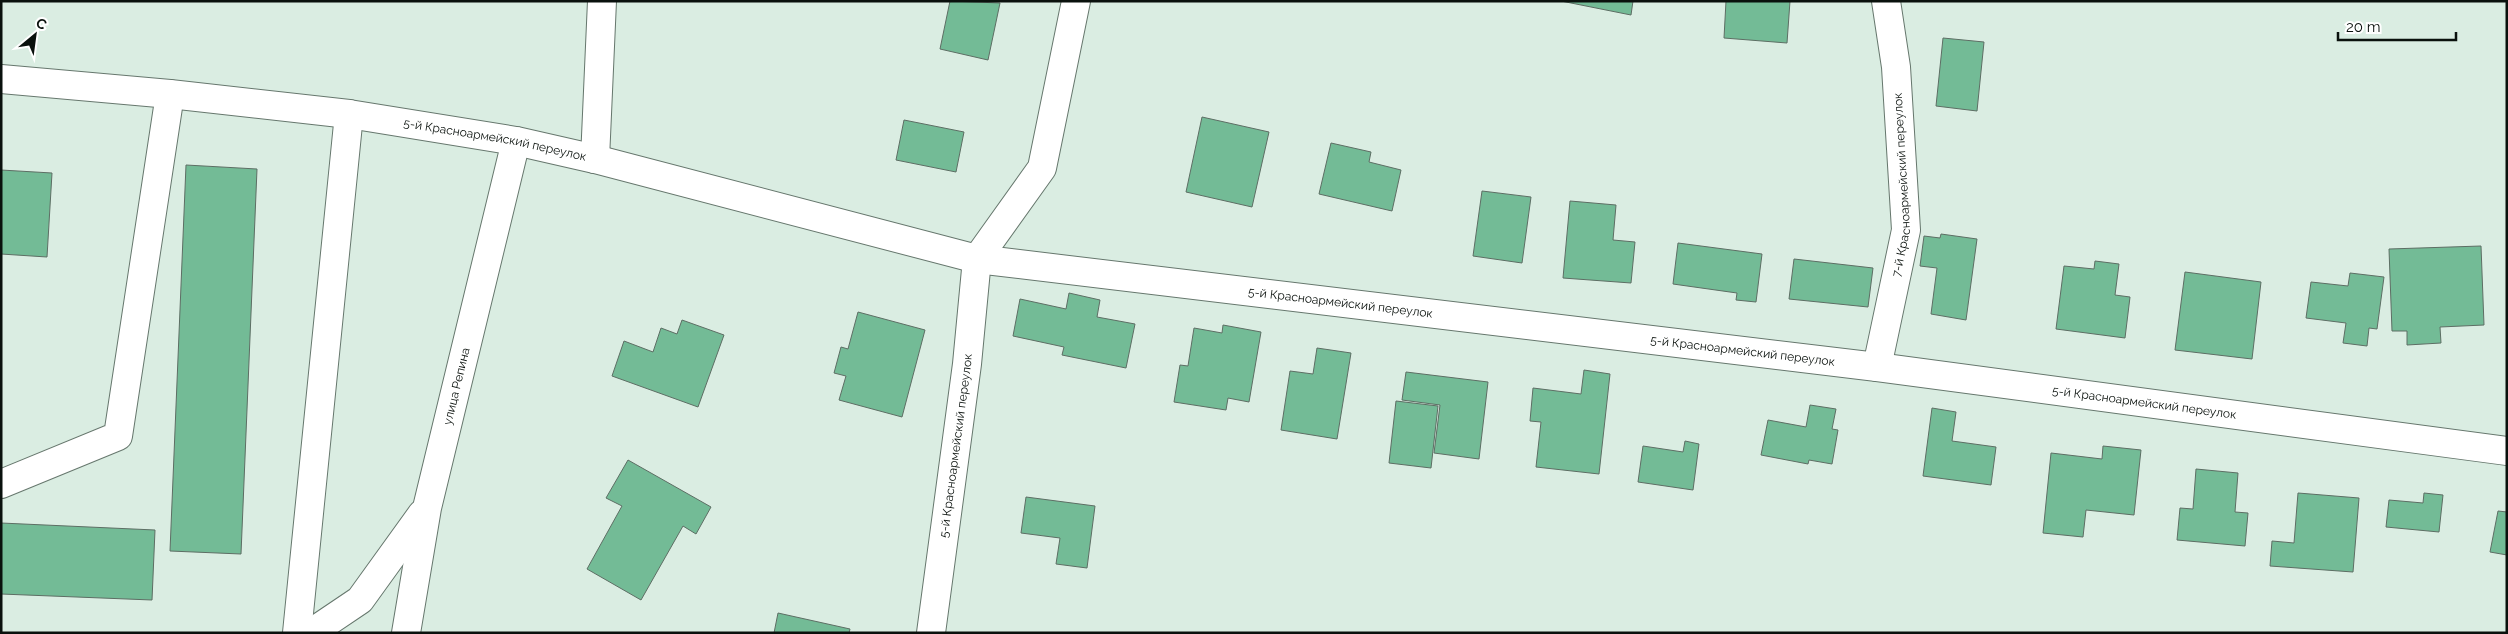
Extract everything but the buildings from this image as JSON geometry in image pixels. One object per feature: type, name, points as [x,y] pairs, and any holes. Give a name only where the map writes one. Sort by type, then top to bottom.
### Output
[{"type":"street","points":[[595,160],[602,1]]},
{"type":"street","points":[[977,259],[1042,168],[1076,1]]},
{"type":"street","name":"7-й Красноармейский переулок","points":[[1877,367],[1906,230],[1896,67],[1886,1]]},
{"type":"street","name":"5-й Красноармейский переулок","points":[[1,79],[170,94],[349,114],[516,141],[977,259],[1877,367],[2507,451]]},
{"type":"street","points":[[1,484],[118,436],[170,94]]},
{"type":"street","points":[[297,633],[349,114]]},
{"type":"street","name":"улица Репина","points":[[406,633],[427,508],[516,141]]},
{"type":"street","name":"5-й Красноармейский переулок","points":[[931,633],[967,364],[977,259]]},
{"type":"street","points":[[311,633],[360,600],[427,508]]}]
